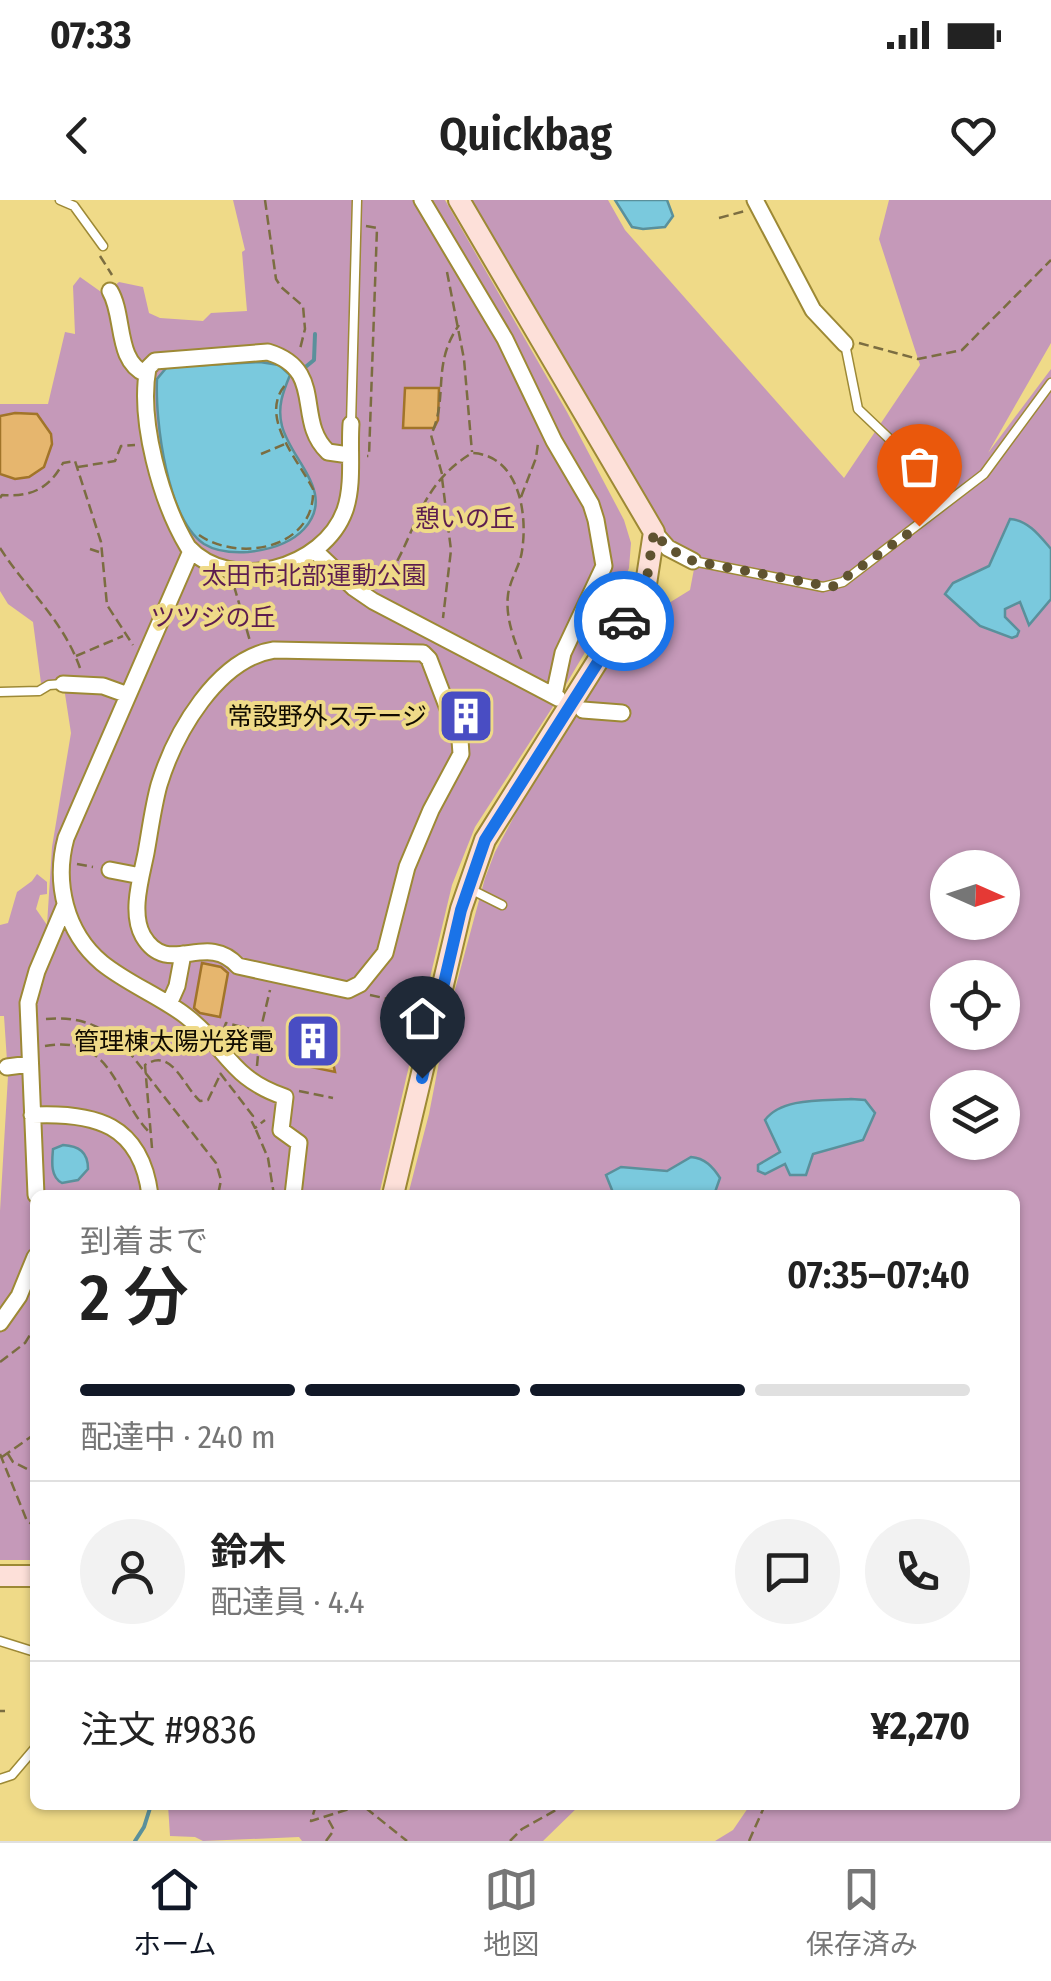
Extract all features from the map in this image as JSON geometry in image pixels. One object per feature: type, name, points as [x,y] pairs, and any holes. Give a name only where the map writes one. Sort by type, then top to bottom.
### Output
[{"type":"street","points":[[314,550],[371,599],[553,695],[563,653],[600,577],[604,556],[591,504],[505,339],[422,200]]},
{"type":"street","points":[[459,200],[654,532],[668,548],[693,561]]},
{"type":"street","points":[[755,204],[813,310],[844,344]]},
{"type":"street","points":[[110,290],[132,365],[146,374]]},
{"type":"street","points":[[349,455],[328,452],[318,442],[297,369],[268,352],[155,361],[146,374],[152,444],[172,517],[191,550],[209,564],[231,570],[291,564],[328,537],[344,514],[349,492],[350,424]]},
{"type":"street","points":[[394,1190],[468,888],[485,840],[646,584],[654,532]]},
{"type":"street","points":[[191,550],[66,838],[60,868],[65,905],[72,922],[103,964],[168,1004],[214,1042],[221,1067],[284,1097],[284,1134],[299,1143],[294,1190]]},
{"type":"street","points":[[274,650],[423,653],[429,659],[460,740],[461,754],[411,856],[386,953],[360,984],[348,990],[238,966],[232,959],[206,951],[158,954],[141,932],[137,904],[141,876],[158,788],[174,746],[222,676],[255,655],[274,650]]},
{"type":"street","points":[[63,684],[86,683],[128,695]]},
{"type":"street","points":[[583,710],[622,713]]},
{"type":"street","points":[[110,870],[141,876]]},
{"type":"street","points":[[36,1190],[28,1021],[31,987],[65,905]]},
{"type":"street","points":[[168,1004],[178,986],[183,954]]},
{"type":"street","points":[[6,1067],[30,1057]]},
{"type":"street","points":[[32,1115],[89,1117],[122,1135],[140,1160],[149,1190]]},
{"type":"street","points":[[0,1323],[19,1296],[30,1270]]},
{"type":"street","points":[[0,1576],[30,1576]]},
{"type":"lane","points":[[60,200],[75,203],[101,243]]},
{"type":"lane","points":[[350,424],[357,200]]},
{"type":"lane","points":[[844,344],[858,409],[899,448]]},
{"type":"lane","points":[[693,561],[823,586],[843,582],[984,474],[1051,383]]},
{"type":"lane","points":[[0,692],[39,691],[63,684]]},
{"type":"lane","points":[[468,888],[502,905]]},
{"type":"lane","points":[[0,1641],[30,1650]]},
{"type":"lane","points":[[0,1779],[12,1774],[30,1754]]},
{"type":"path","points":[[198,534],[220,547],[232,549],[277,543],[299,532],[312,511],[312,489],[277,421],[276,401],[297,369],[305,316],[303,306],[281,288],[276,278],[265,200]]},
{"type":"path","points":[[719,218],[755,204]]},
{"type":"path","points":[[349,455],[369,456],[378,228],[366,226],[367,217]]},
{"type":"path","points":[[101,243],[94,247],[112,274],[110,290]]},
{"type":"path","points":[[454,253],[448,262],[447,278],[459,325],[472,453]]},
{"type":"path","points":[[844,344],[852,340],[918,358],[962,350],[1051,260]]},
{"type":"path","points":[[439,635],[452,550],[442,476],[431,435],[438,420],[442,361],[459,325]]},
{"type":"path","points":[[520,498],[536,458],[542,416]]},
{"type":"path","points":[[261,454],[286,443]]},
{"type":"path","points":[[78,467],[114,462],[121,446],[152,444]]},
{"type":"path","points":[[371,599],[395,570],[413,522],[442,476],[472,453],[491,457],[518,486],[520,498],[523,548],[510,586],[508,608],[522,662],[553,695]]},
{"type":"path","points":[[0,498],[2,494],[23,496],[35,492],[54,478],[68,460],[75,461],[100,542],[107,605],[124,635],[146,652]]},
{"type":"path","points":[[0,548],[52,612],[86,683]]},
{"type":"path","points":[[90,549],[100,553]]},
{"type":"path","points":[[231,570],[255,655]]},
{"type":"path","points":[[76,656],[124,635]]},
{"type":"path","points":[[70,863],[110,870]]},
{"type":"path","points":[[238,1098],[252,1084],[256,1073],[260,1032],[274,974]]},
{"type":"path","points":[[348,990],[427,1008]]},
{"type":"path","points":[[28,1021],[59,1018],[94,1024],[112,1034],[216,1163],[219,1190]]},
{"type":"path","points":[[214,1042],[226,1023],[260,1032]]},
{"type":"path","points":[[30,1057],[55,1044],[76,1046],[91,1054],[118,1079],[150,1132]]},
{"type":"path","points":[[140,1160],[152,1148],[145,1065],[152,1060],[167,1062],[196,1098],[205,1101],[221,1067]]},
{"type":"path","points":[[221,1067],[252,1116],[268,1158],[273,1190]]},
{"type":"path","points":[[255,1128],[264,1120],[282,1118]]},
{"type":"path","points":[[0,1362],[16,1351],[30,1333]]},
{"type":"path","points":[[30,1438],[0,1456],[30,1522]]},
{"type":"path","points":[[7,1454],[30,1470]]},
{"type":"path","points":[[315,1810],[312,1821],[349,1810]]},
{"type":"path","points":[[368,1810],[406,1841]]},
{"type":"path","points":[[510,1841],[522,1829],[555,1810]]},
{"type":"path","points":[[748,1841],[763,1810]]},
{"type":"path","points":[[326,1841],[334,1830],[328,1818]]},
{"type":"green space","points":[[233,200],[445,200],[567,412],[624,520],[631,543],[629,568],[619,595],[475,827],[452,885],[424,1003],[450,1008],[485,878],[518,809],[642,612],[656,611],[690,590],[694,569],[682,549],[647,514],[467,200],[608,200],[625,230],[844,478],[920,365],[879,239],[889,200],[1051,200],[1051,343],[988,453],[1051,369],[1051,1841],[715,1841],[733,1830],[747,1810],[1020,1810],[1020,1190],[409,1190],[448,1016],[422,1010],[380,1190],[30,1190],[30,1560],[0,1560],[0,1211],[8,1076],[4,1016],[0,1016],[0,925],[8,923],[17,892],[37,874],[47,882],[47,894],[40,895],[36,909],[47,925],[52,847],[71,733],[63,681],[41,683],[33,622],[8,604],[0,591],[0,404],[48,404],[65,332],[75,334],[73,286],[80,277],[104,294],[119,282],[143,287],[149,313],[160,318],[203,321],[211,313],[247,311],[242,252],[245,250]]},
{"type":"green space","points":[[168,1810],[575,1810],[543,1841],[302,1841],[299,1837],[203,1841],[170,1836]]},
{"type":"water","points":[[615,200],[667,200],[673,216],[665,227],[632,227]]},
{"type":"water","points":[[260,362],[279,365],[290,375],[280,406],[282,426],[309,477],[316,503],[304,529],[285,542],[248,552],[220,550],[204,544],[191,531],[172,492],[161,443],[157,379],[167,367]]},
{"type":"water","points":[[1010,519],[1028,526],[1051,549],[1051,599],[1029,625],[1020,602],[1005,609],[1005,617],[1019,631],[1012,638],[980,626],[945,594],[953,583],[989,566]]},
{"type":"water","points":[[865,1100],[875,1113],[863,1140],[813,1154],[806,1175],[790,1175],[785,1164],[765,1174],[758,1171],[758,1165],[780,1152],[765,1120],[773,1113],[793,1104]]},
{"type":"water","points":[[63,1145],[78,1149],[86,1158],[88,1169],[78,1180],[62,1183],[54,1173],[53,1149]]},
{"type":"water","points":[[691,1157],[708,1164],[720,1178],[716,1190],[612,1190],[606,1175],[621,1167],[667,1171]]},
{"type":"building","points":[[405,388],[439,388],[434,428],[403,428]]},
{"type":"building","points":[[37,414],[51,434],[52,444],[44,467],[29,477],[15,479],[0,474],[0,416]]},
{"type":"building","points":[[202,963],[221,967],[228,973],[220,1017],[194,1008]]},
{"type":"building","name":"管理棟太陽光発電","points":[[324,1020],[335,1072],[292,1063],[298,1034],[305,1036],[304,1026]]},
{"type":"waterway","points":[[303,369],[314,360],[315,334]]},
{"type":"waterway","points":[[135,1841],[149,1810]]},
{"type":"way so far","points":[[624,621],[646,584],[654,532],[668,548],[693,561],[832,587],[919,526]]},
{"type":"place","name":"常設野外ステージ","points":[[466,716]]},
{"type":"place","name":"管理棟太陽光発電","points":[[313,1041]]},
{"type":"route","points":[[422,1078],[461,910],[485,840],[624,621]]},
{"type":"park label","name":"憩いの丘","points":[[465,518]]},
{"type":"park label","name":"太田市北部運動公園","points":[[314,575]]},
{"type":"park label","name":"ツツジの丘","points":[[213,617]]}]
